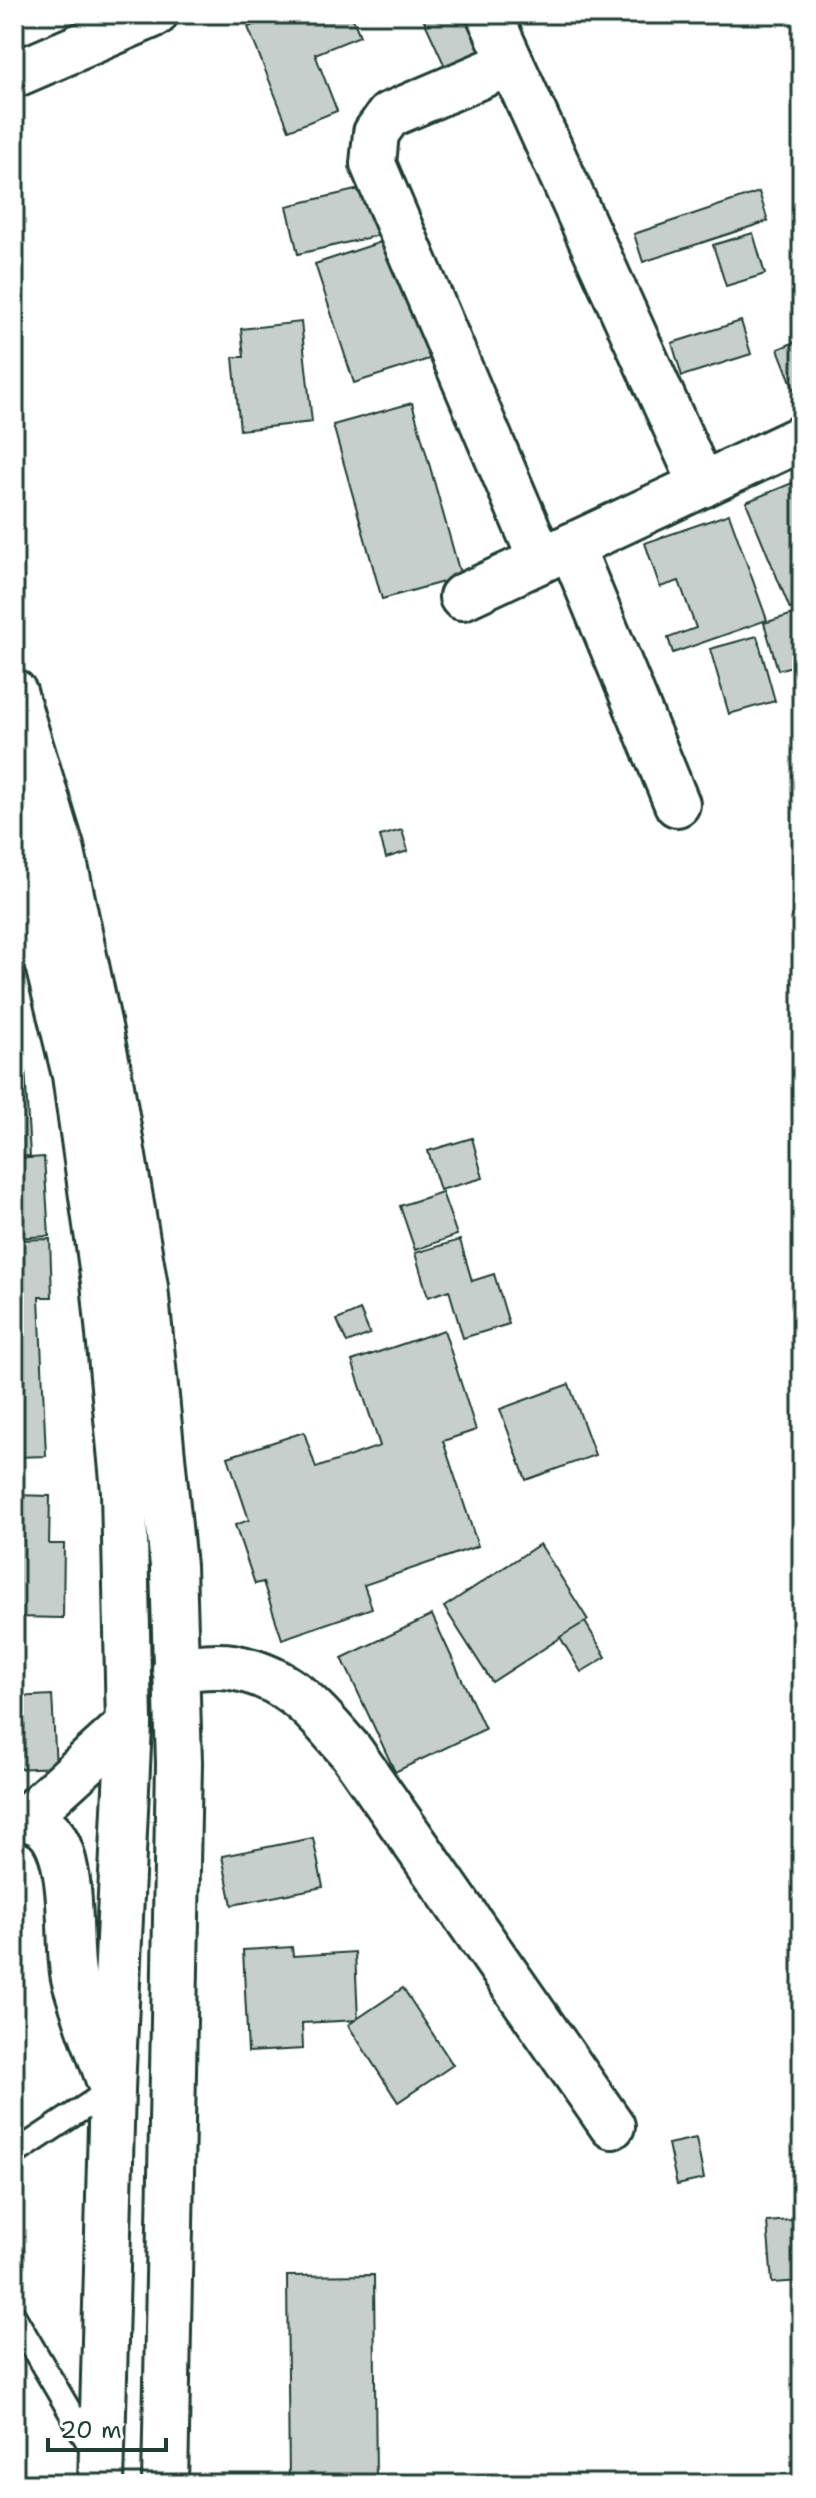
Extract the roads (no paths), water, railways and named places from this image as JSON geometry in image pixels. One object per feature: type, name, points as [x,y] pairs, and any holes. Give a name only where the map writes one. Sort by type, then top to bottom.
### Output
[{"type":"main road","points":[[14,75],[155,14]]},
{"type":"main road","points":[[489,14],[702,485]]},
{"type":"main road","points":[[511,63],[389,115],[376,133],[373,164],[677,804]]},
{"type":"main road","points":[[462,597],[802,438]]},
{"type":"main road","points":[[14,692],[61,847],[109,1074],[145,1287],[173,1566],[179,1763],[165,2484]]},
{"type":"main road","points":[[14,826],[75,1075],[104,1282],[124,1491],[129,1724],[112,2089],[101,2475]]},
{"type":"main road","points":[[175,1669],[229,1667],[267,1677],[303,1698],[352,1753],[612,2126]]},
{"type":"main road","points":[[112,2089],[74,1976],[66,1867],[53,1834],[20,1818],[129,1724]]},
{"type":"lane","points":[[14,2154],[112,2089]]},
{"type":"lane","points":[[14,2316],[101,2475]]}]
